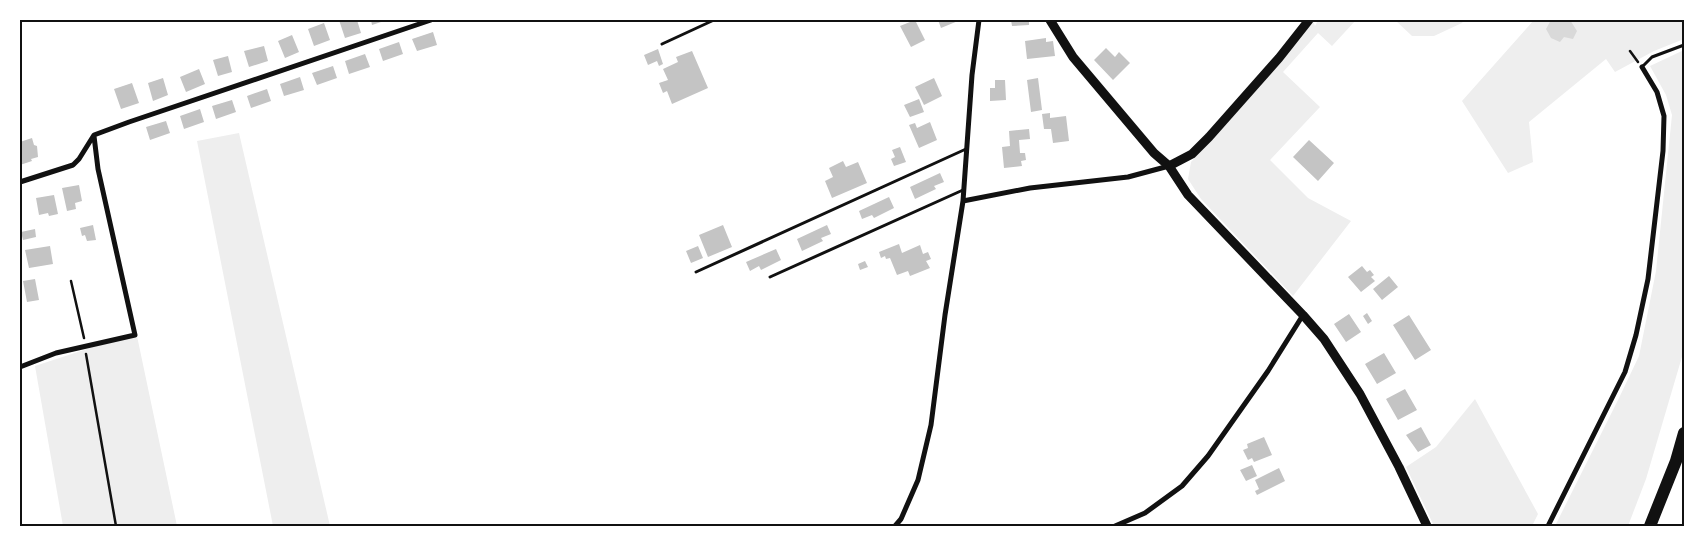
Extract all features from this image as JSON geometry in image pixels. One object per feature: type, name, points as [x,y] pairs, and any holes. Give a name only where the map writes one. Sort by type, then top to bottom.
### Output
[{"type":"highway","points":[[1650,526],[1676,461],[1684,433]]},
{"type":"street","points":[[20,182],[72,165],[79,158],[94,135],[139,118],[431,20]]},
{"type":"street","points":[[895,526],[901,519],[918,480],[931,425],[945,316],[963,202],[972,74],[979,20]]},
{"type":"street","points":[[1050,20],[1073,57],[1148,146],[1170,166],[1188,195],[1303,314],[1343,365],[1399,467],[1427,526]]},
{"type":"street","points":[[963,202],[1030,188],[1128,177],[1170,166],[1192,154],[1209,137],[1279,58],[1308,20]]},
{"type":"street","points":[[1548,526],[1624,372],[1636,335],[1648,279],[1664,116],[1657,92],[1642,67]]},
{"type":"street","points":[[20,367],[56,353],[135,335],[98,169],[94,135]]},
{"type":"street","points":[[1115,526],[1145,513],[1182,486],[1208,456],[1268,371],[1303,314]]},
{"type":"lane","points":[[662,44],[714,20]]},
{"type":"lane","points":[[1642,67],[1652,57],[1684,45]]},
{"type":"lane","points":[[696,272],[967,149]]},
{"type":"lane","points":[[770,277],[964,190]]},
{"type":"path","points":[[1630,51],[1642,67]]},
{"type":"path","points":[[71,281],[85,346],[116,526]]},
{"type":"shaded area","points":[[1318,20],[1356,20],[1332,46],[1318,33],[1283,72],[1320,107],[1270,160],[1308,198],[1351,221],[1293,296],[1201,199],[1188,179],[1191,162],[1313,21],[1315,26]]},
{"type":"shaded area","points":[[1395,20],[1464,20],[1462,23],[1434,36],[1412,36]]},
{"type":"shaded area","points":[[1534,20],[1684,20],[1684,39],[1654,51],[1615,72],[1606,59],[1529,122],[1533,162],[1508,173],[1462,101]]},
{"type":"shaded area","points":[[1551,20],[1570,20],[1577,31],[1573,39],[1564,37],[1560,42],[1551,38],[1546,29]]},
{"type":"shaded area","points":[[1684,50],[1684,350],[1646,479],[1628,526],[1555,526],[1639,356],[1656,271],[1672,115],[1666,95],[1650,66]]},
{"type":"shaded area","points":[[239,133],[330,526],[273,526],[197,141]]},
{"type":"shaded area","points":[[137,336],[177,526],[63,526],[35,366],[93,347]]},
{"type":"shaded area","points":[[1475,399],[1538,514],[1532,526],[1434,526],[1406,467],[1436,447]]},
{"type":"building","points":[[339,20],[357,20],[361,33],[345,38]]},
{"type":"building","points":[[371,20],[387,20],[372,25]]},
{"type":"building","points":[[915,20],[925,40],[911,47],[900,26]]},
{"type":"building","points":[[938,20],[957,20],[958,21],[941,28]]},
{"type":"building","points":[[1011,20],[1029,20],[1029,25],[1012,26]]},
{"type":"building","points":[[324,23],[330,40],[314,46],[308,29]]},
{"type":"building","points":[[433,32],[437,45],[417,51],[412,39]]},
{"type":"building","points":[[292,35],[299,52],[285,58],[278,41]]},
{"type":"building","points":[[1046,38],[1046,42],[1053,41],[1055,56],[1027,59],[1025,41]]},
{"type":"building","points":[[399,42],[403,54],[383,61],[379,49]]},
{"type":"building","points":[[264,46],[268,61],[249,67],[244,51]]},
{"type":"building","points":[[1106,48],[1115,57],[1119,52],[1130,63],[1113,80],[1094,60]]},
{"type":"building","points":[[658,49],[663,64],[659,66],[657,61],[648,65],[644,55]]},
{"type":"building","points":[[692,51],[708,88],[672,104],[667,91],[663,93],[659,83],[668,80],[663,69],[678,62],[676,57]]},
{"type":"building","points":[[365,54],[370,67],[349,74],[345,61]]},
{"type":"building","points":[[228,56],[232,72],[218,76],[213,60]]},
{"type":"building","points":[[333,66],[337,78],[317,85],[312,73]]},
{"type":"building","points":[[199,69],[205,84],[186,92],[180,77]]},
{"type":"building","points":[[300,77],[304,90],[284,96],[280,84]]},
{"type":"building","points":[[163,78],[168,95],[153,101],[148,83]]},
{"type":"building","points":[[934,78],[942,96],[924,105],[915,87]]},
{"type":"building","points":[[1038,78],[1042,110],[1031,112],[1027,80]]},
{"type":"building","points":[[995,80],[1005,80],[1006,100],[990,101],[990,88],[995,88]]},
{"type":"building","points":[[132,83],[139,103],[121,109],[114,89]]},
{"type":"building","points":[[267,89],[271,101],[251,108],[247,96]]},
{"type":"building","points":[[919,99],[924,112],[910,117],[904,105]]},
{"type":"building","points":[[232,100],[236,112],[216,119],[212,106]]},
{"type":"building","points":[[200,109],[204,122],[184,129],[180,116]]},
{"type":"building","points":[[1050,113],[1050,118],[1066,116],[1069,141],[1053,143],[1051,129],[1044,129],[1042,114]]},
{"type":"building","points":[[166,121],[170,133],[150,140],[146,127]]},
{"type":"building","points":[[930,122],[937,140],[919,148],[909,125],[915,123],[917,128]]},
{"type":"building","points":[[1029,129],[1030,139],[1019,140],[1020,153],[1025,153],[1026,160],[1021,161],[1022,166],[1004,168],[1002,147],[1010,146],[1009,131]]},
{"type":"building","points":[[32,138],[34,145],[37,146],[38,157],[20,165],[20,142]]},
{"type":"building","points":[[1309,140],[1334,163],[1318,181],[1293,157]]},
{"type":"building","points":[[900,147],[906,162],[894,166],[891,159],[895,157],[892,150]]},
{"type":"building","points":[[843,161],[846,167],[858,162],[867,183],[832,198],[825,181],[833,177],[829,168]]},
{"type":"building","points":[[940,173],[944,182],[934,186],[936,189],[915,199],[910,187]]},
{"type":"building","points":[[79,185],[82,201],[75,203],[76,209],[67,211],[62,188]]},
{"type":"building","points":[[54,195],[58,214],[49,216],[48,213],[39,215],[36,198]]},
{"type":"building","points":[[889,197],[894,208],[874,218],[872,215],[862,219],[859,211]]},
{"type":"building","points":[[93,225],[96,240],[87,241],[85,235],[82,236],[80,228]]},
{"type":"building","points":[[723,225],[732,247],[708,257],[699,235]]},
{"type":"building","points":[[827,225],[831,234],[821,238],[823,241],[802,251],[797,239]]},
{"type":"building","points":[[35,229],[36,237],[23,240],[21,232]]},
{"type":"building","points":[[899,244],[902,253],[920,245],[923,254],[928,252],[931,259],[926,261],[930,268],[910,276],[908,271],[897,275],[890,258],[886,259],[885,256],[881,258],[879,252]]},
{"type":"building","points":[[50,246],[53,264],[29,268],[25,250]]},
{"type":"building","points":[[698,246],[703,258],[691,263],[686,251]]},
{"type":"building","points":[[776,249],[781,260],[761,270],[759,266],[750,271],[746,262]]},
{"type":"building","points":[[865,261],[868,267],[860,270],[858,264]]},
{"type":"building","points":[[1362,266],[1367,272],[1370,270],[1374,275],[1371,277],[1375,281],[1361,292],[1348,277]]},
{"type":"building","points":[[1389,276],[1398,287],[1382,300],[1373,289]]},
{"type":"building","points":[[35,279],[39,300],[27,302],[23,281]]},
{"type":"building","points":[[1367,313],[1372,321],[1368,324],[1363,316]]},
{"type":"building","points":[[1349,314],[1361,332],[1346,342],[1334,324]]},
{"type":"building","points":[[1409,315],[1431,350],[1415,360],[1393,325]]},
{"type":"building","points":[[1384,353],[1396,373],[1377,384],[1365,364]]},
{"type":"building","points":[[1405,389],[1417,410],[1398,420],[1386,399]]},
{"type":"building","points":[[1421,427],[1431,445],[1418,452],[1406,435]]},
{"type":"building","points":[[1264,437],[1272,455],[1254,462],[1252,458],[1248,460],[1243,450],[1248,448],[1247,444]]},
{"type":"building","points":[[1252,465],[1257,476],[1246,481],[1240,470]]},
{"type":"building","points":[[1279,468],[1285,481],[1257,495],[1255,491],[1259,489],[1255,480]]}]
